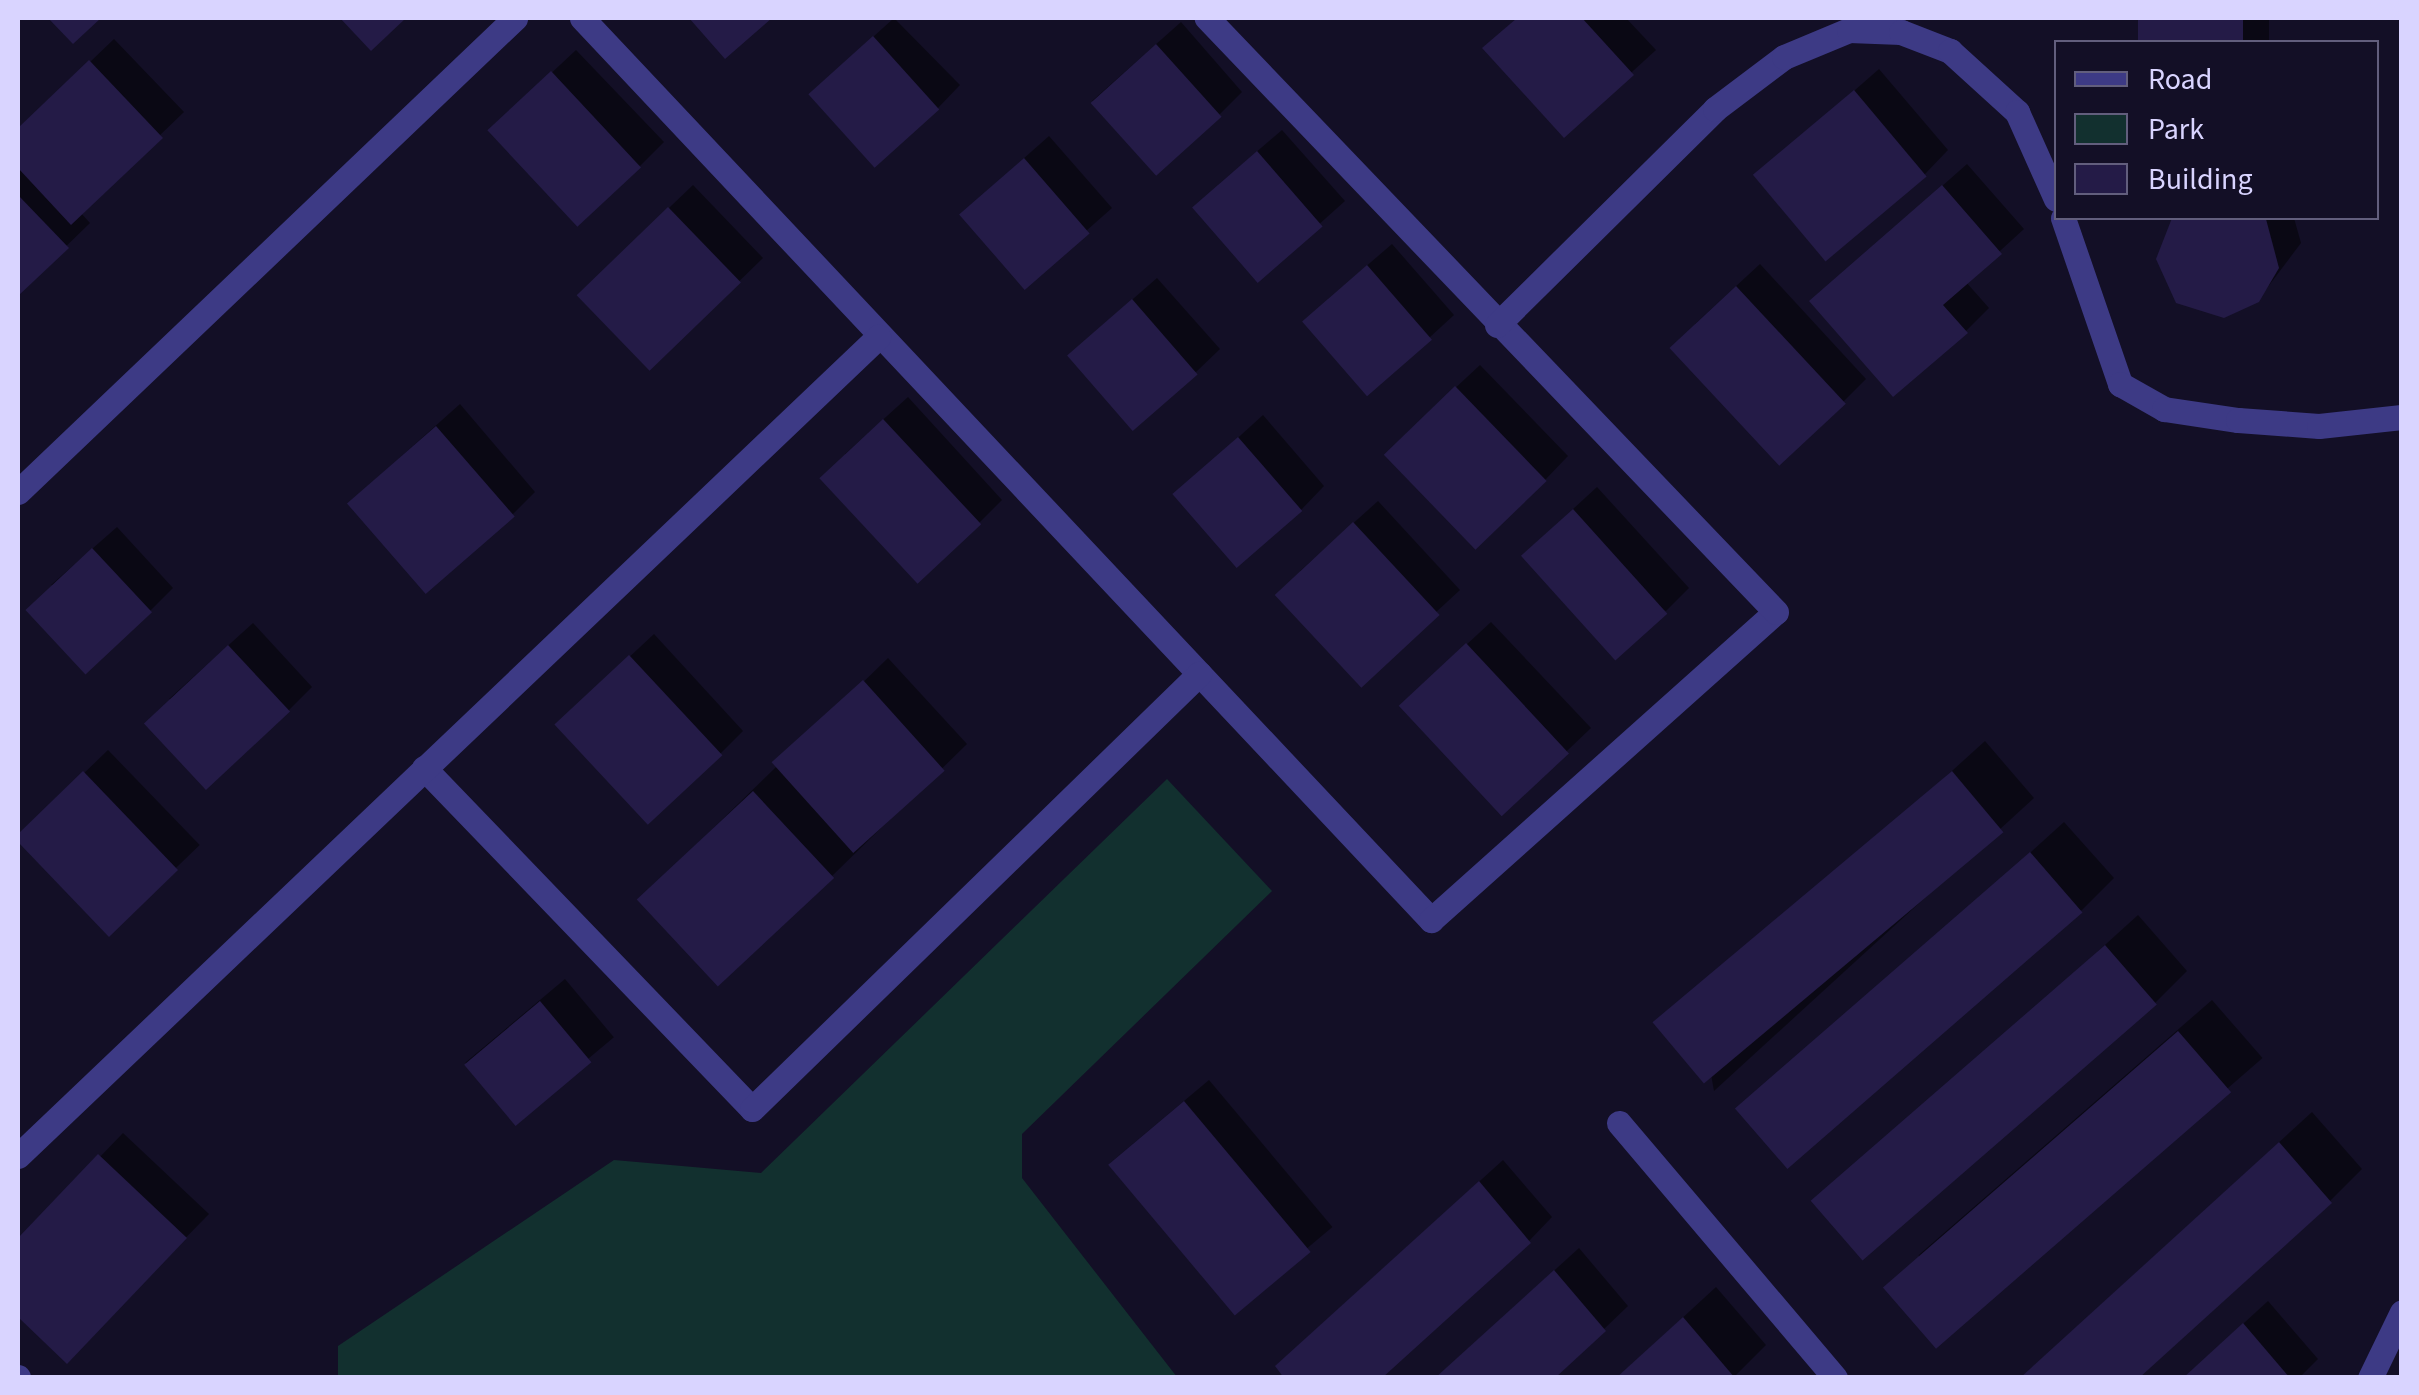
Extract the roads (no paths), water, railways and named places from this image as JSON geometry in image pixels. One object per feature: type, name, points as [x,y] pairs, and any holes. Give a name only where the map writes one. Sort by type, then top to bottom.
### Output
[{"type":"street","points":[[18,492],[516,18]]},
{"type":"street","points":[[582,18],[878,337],[1431,920],[1776,612],[1497,325],[1208,18]]},
{"type":"street","points":[[1497,325],[1715,109],[1784,57],[1849,30],[1901,32],[1950,50],[2018,112],[2054,194]]},
{"type":"street","points":[[2065,220],[2097,329],[2120,384],[2164,410],[2319,426],[2402,417]]},
{"type":"street","points":[[18,1156],[878,337]]},
{"type":"street","points":[[424,768],[752,1109],[1199,674]]},
{"type":"street","points":[[1619,1123],[1835,1378]]},
{"type":"street","points":[[2370,1378],[2402,1312]]}]
